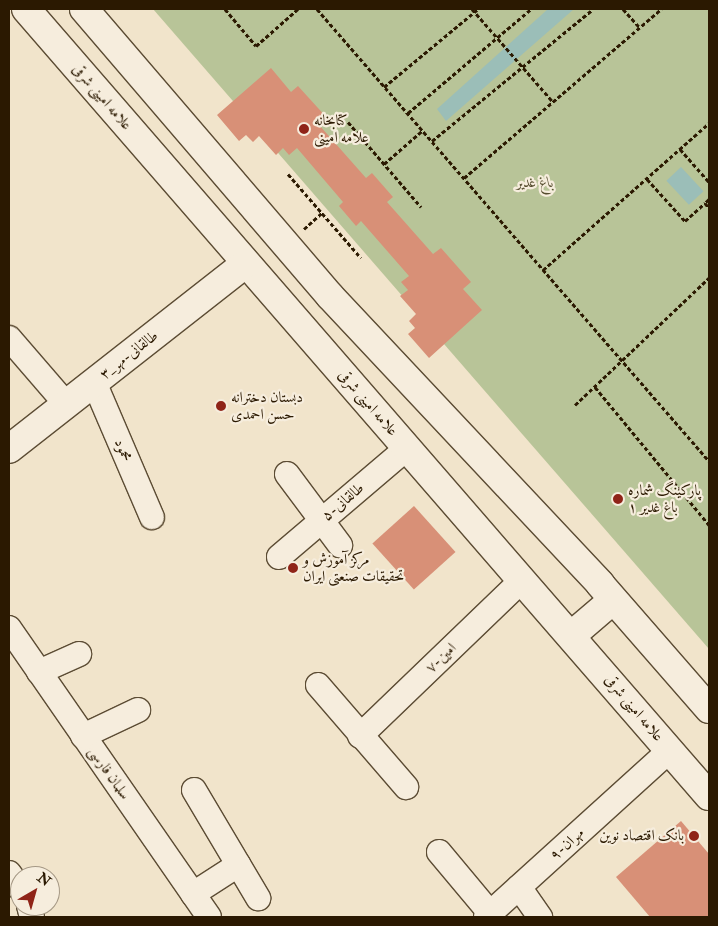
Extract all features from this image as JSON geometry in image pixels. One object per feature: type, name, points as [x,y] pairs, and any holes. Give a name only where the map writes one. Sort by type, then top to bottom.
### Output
[{"type":"main road","name":"علامه امینی شرقی","points":[[26,9],[522,580],[572,635],[709,796]]},
{"type":"main road","points":[[84,9],[330,296],[613,600],[709,708]]},
{"type":"main road","name":"۳_طالقانی-مهر","points":[[10,449],[246,263]]},
{"type":"main road","points":[[572,635],[613,600]]},
{"type":"street","points":[[9,338],[66,404]]},
{"type":"street","name":"محمود","points":[[94,382],[152,518]]},
{"type":"street","name":"۵-طالقانی","points":[[279,557],[407,448]]},
{"type":"street","points":[[287,474],[340,545]]},
{"type":"street","name":"۷-امین","points":[[360,736],[522,580]]},
{"type":"street","name":"سلمان فارسی","points":[[9,628],[209,917]]},
{"type":"street","points":[[39,672],[79,654]]},
{"type":"street","points":[[318,685],[360,736],[406,786]]},
{"type":"street","points":[[83,736],[138,710]]},
{"type":"street","name":"۹-مهران","points":[[488,915],[670,750]]},
{"type":"street","points":[[194,790],[258,898]]},
{"type":"street","points":[[439,852],[488,915]]},
{"type":"street","points":[[193,894],[238,865]]},
{"type":"street","points":[[519,887],[540,917]]},
{"type":"path","points":[[225,9],[256,46],[298,9]]},
{"type":"path","points":[[317,9],[709,460]]},
{"type":"path","points":[[408,113],[531,9]]},
{"type":"path","points":[[432,141],[592,9]]},
{"type":"path","points":[[623,9],[638,27]]},
{"type":"path","points":[[464,178],[661,9]]},
{"type":"path","points":[[384,86],[475,10],[553,102]]},
{"type":"path","points":[[348,122],[421,207]]},
{"type":"path","points":[[543,270],[709,123]]},
{"type":"path","points":[[384,164],[422,131]]},
{"type":"path","points":[[680,149],[709,182]]},
{"type":"path","points":[[288,174],[361,258]]},
{"type":"path","points":[[646,178],[685,221],[709,199]]},
{"type":"path","points":[[705,203],[709,208]]},
{"type":"path","points":[[575,405],[709,278]]},
{"type":"path","points":[[595,386],[709,525]]},
{"type":"green space","name":"باغ غدیر","points":[[153,9],[709,9],[709,649],[219,85]]},
{"type":"water","points":[[548,9],[574,9],[446,121],[437,109]]},
{"type":"water","points":[[681,167],[704,191],[689,205],[666,181]]},
{"type":"building","points":[[271,68],[291,92],[298,86],[328,119],[320,126],[366,178],[372,173],[393,197],[387,202],[433,254],[441,248],[471,282],[463,289],[482,310],[429,358],[408,334],[415,328],[409,321],[416,314],[400,296],[408,290],[401,282],[409,276],[361,221],[356,226],[339,206],[343,202],[297,148],[289,155],[283,148],[276,155],[259,136],[253,142],[246,135],[239,141],[217,115]]},
{"type":"building","points":[[414,506],[455,552],[414,590],[372,543]]},
{"type":"building","points":[[681,821],[709,854],[709,917],[650,917],[616,877]]},
{"type":"place","name":"کتابخانه علامه امینی","points":[[304,129]]},
{"type":"place","name":"دبستان دخترانه حسن احمدی","points":[[221,406]]},
{"type":"place","name":"پارکینگ شماره ۱ باغ غدیر","points":[[618,499]]},
{"type":"place","name":"مرکز آموزش و تحقیقات صنعتی ایران","points":[[293,568]]},
{"type":"place","name":"بانک اقتصاد نوین","points":[[694,836]]}]
